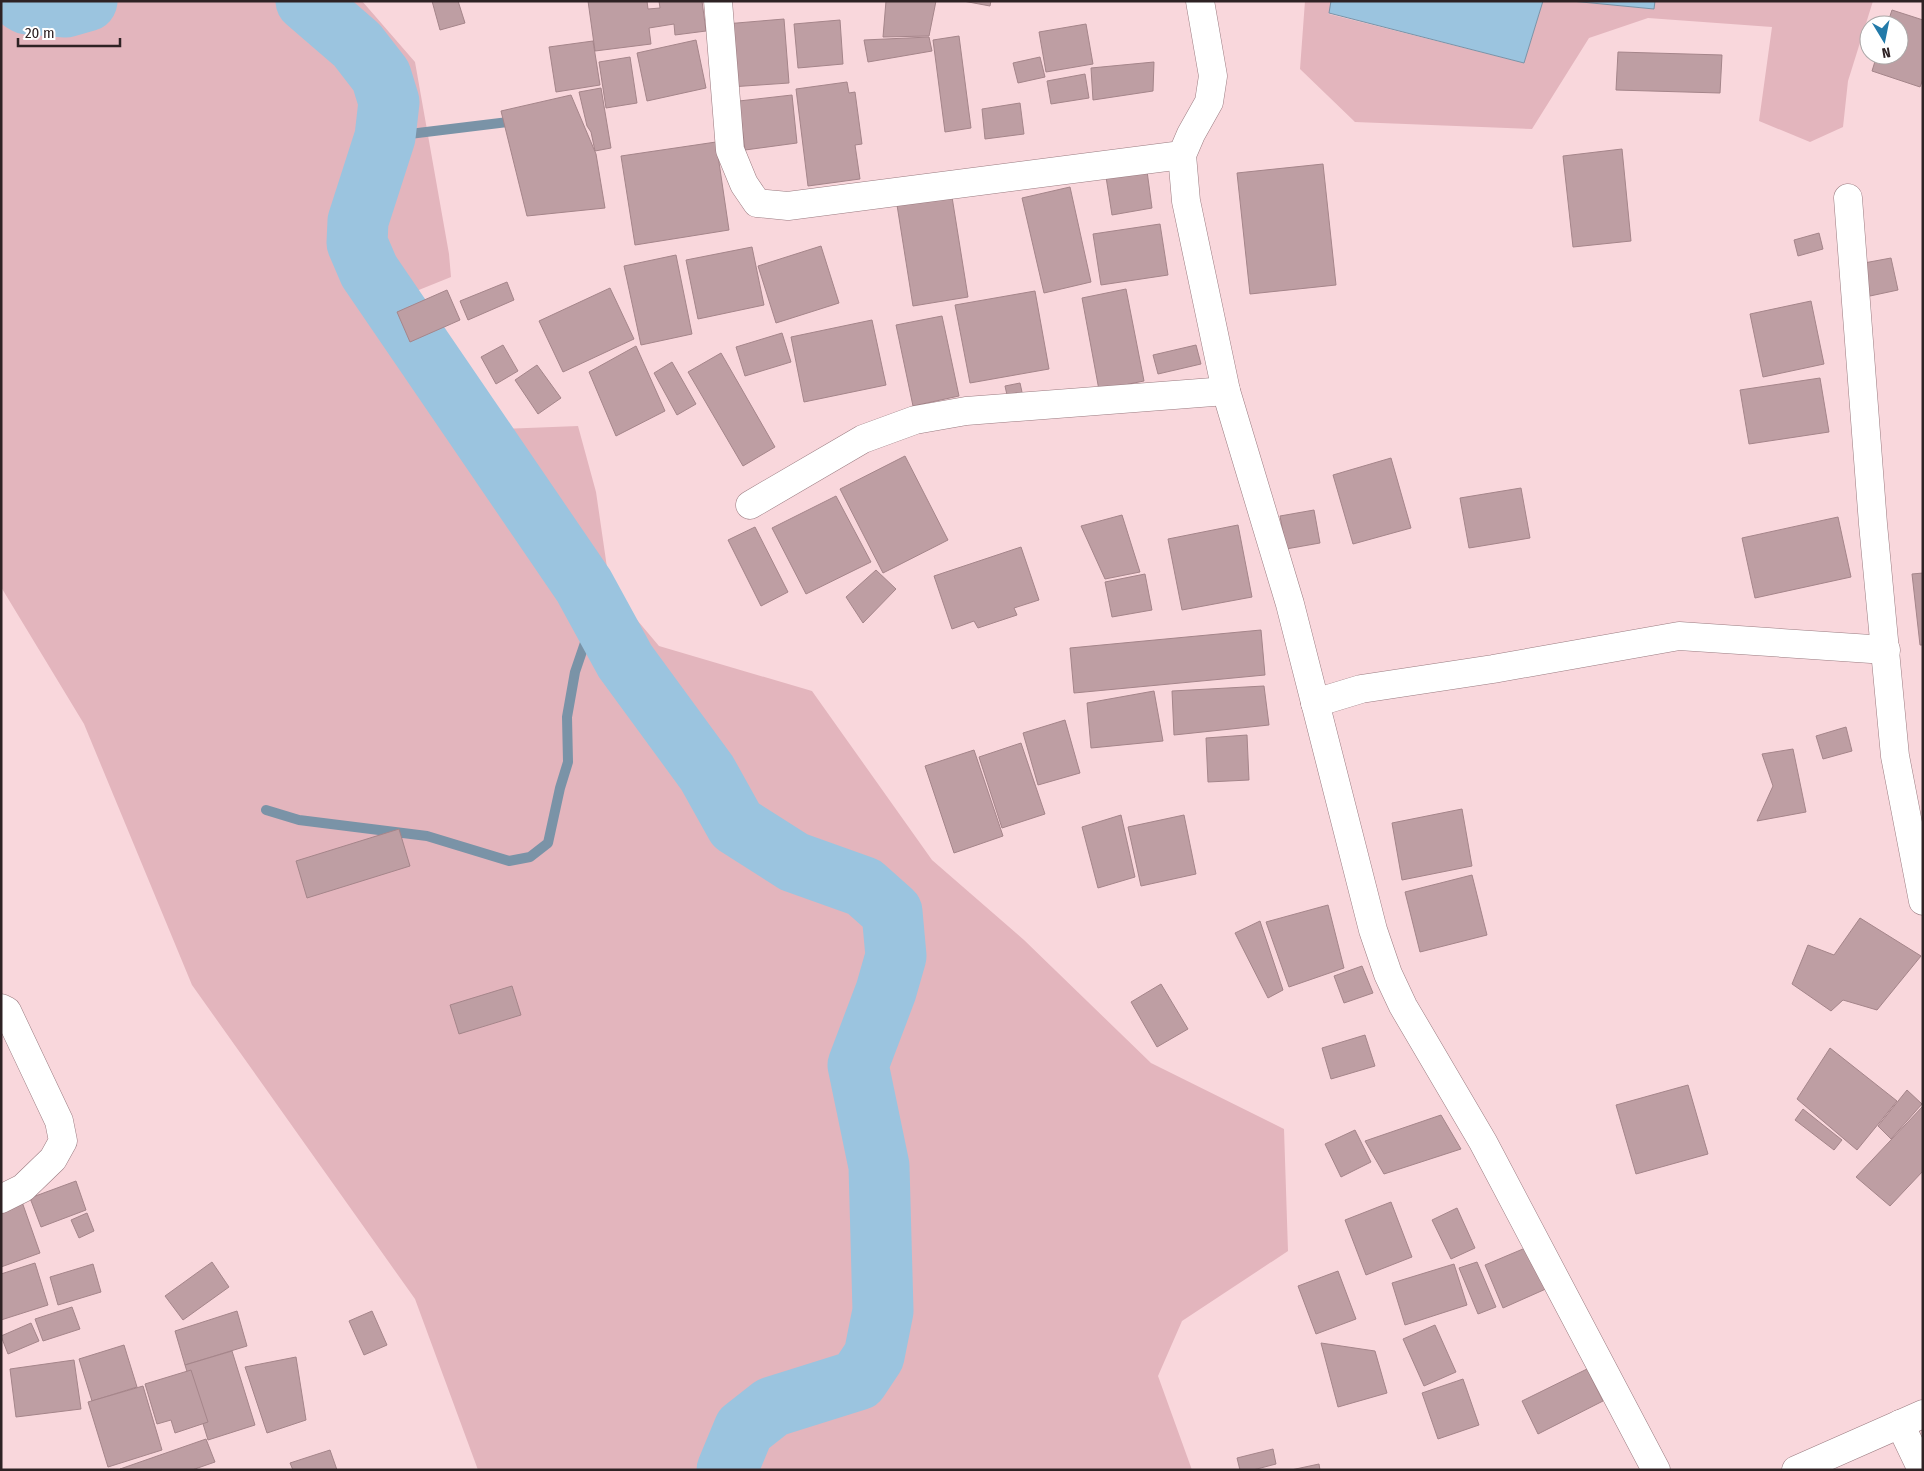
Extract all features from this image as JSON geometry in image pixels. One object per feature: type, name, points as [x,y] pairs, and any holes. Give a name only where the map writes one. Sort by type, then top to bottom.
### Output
[{"type":"street","points":[[718,1],[730,150],[744,184],[757,203],[788,206],[1182,155]]},
{"type":"street","points":[[1200,1],[1213,76],[1209,102],[1191,134],[1182,155],[1186,201],[1226,391],[1290,604],[1373,930],[1403,1006],[1483,1142],[1656,1470]]},
{"type":"street","points":[[1848,198],[1873,524],[1896,756],[1923,901]]},
{"type":"street","points":[[750,505],[863,439],[915,420],[975,410],[1226,391]]},
{"type":"street","points":[[1315,703],[1361,690],[1679,636],[1886,650]]},
{"type":"street","points":[[1,1008],[7,1011],[59,1121],[63,1141],[53,1159],[23,1188],[1,1199]]},
{"type":"street","points":[[1796,1470],[1911,1419],[1922,1470]]},
{"type":"shaded area","points":[[1,1],[362,1],[415,62],[449,254],[451,277],[394,300],[402,359],[469,379],[503,429],[578,426],[596,492],[610,588],[659,646],[812,691],[932,860],[1024,940],[1151,1063],[1284,1129],[1288,1251],[1182,1321],[1158,1376],[1192,1470],[478,1470],[415,1299],[192,985],[84,724],[1,587]]},
{"type":"shaded area","points":[[1305,1],[1331,1],[1329,14],[1524,63],[1543,1],[1571,1],[1654,9],[1655,1],[1873,1],[1869,15],[1859,15],[1859,46],[1848,81],[1843,127],[1810,142],[1759,121],[1772,27],[1648,18],[1589,38],[1532,129],[1355,122],[1300,69]]},
{"type":"water","points":[[1331,1],[1543,1],[1524,63],[1329,13]]},
{"type":"water","points":[[1571,1],[1655,1],[1654,9]]},
{"type":"building","points":[[432,1],[458,1],[465,23],[440,30]]},
{"type":"building","points":[[588,1],[647,1],[648,9],[660,8],[659,1],[702,1],[706,31],[675,35],[674,24],[649,28],[651,44],[595,51]]},
{"type":"building","points":[[886,1],[936,1],[929,36],[883,37]]},
{"type":"building","points":[[963,1],[991,1],[990,6]]},
{"type":"building","points":[[1892,10],[1908,15],[1890,15]]},
{"type":"building","points":[[1909,15],[1923,20],[1923,79],[1920,87],[1872,71],[1874,65],[1909,65]]},
{"type":"building","points":[[784,19],[789,83],[730,87],[725,24]]},
{"type":"building","points":[[840,20],[843,64],[798,68],[794,24]]},
{"type":"building","points":[[1086,24],[1093,64],[1046,72],[1039,32]]},
{"type":"building","points":[[959,36],[971,128],[945,132],[933,40]]},
{"type":"building","points":[[929,37],[932,51],[868,62],[864,40]]},
{"type":"building","points":[[696,40],[706,88],[647,101],[637,53]]},
{"type":"building","points":[[593,41],[600,85],[556,92],[549,47]]},
{"type":"building","points":[[1618,52],[1722,55],[1720,93],[1616,90]]},
{"type":"building","points":[[630,57],[637,103],[606,108],[599,62]]},
{"type":"building","points":[[1040,57],[1045,77],[1018,83],[1013,63]]},
{"type":"building","points":[[1154,62],[1153,91],[1093,100],[1091,68]]},
{"type":"building","points":[[1085,74],[1089,98],[1051,104],[1047,81]]},
{"type":"building","points":[[847,82],[849,93],[855,92],[862,144],[855,145],[860,179],[808,186],[796,89]]},
{"type":"building","points":[[601,88],[611,148],[595,151],[579,92]]},
{"type":"building","points":[[571,95],[596,154],[605,208],[527,216],[501,111]]},
{"type":"building","points":[[792,95],[797,143],[745,150],[739,101]]},
{"type":"building","points":[[1020,103],[1024,134],[985,139],[982,109]]},
{"type":"building","points":[[716,142],[729,230],[635,245],[621,156]]},
{"type":"building","points":[[1622,149],[1631,241],[1573,247],[1563,156]]},
{"type":"building","points":[[1323,164],[1336,285],[1250,294],[1237,173]]},
{"type":"building","points":[[1147,171],[1152,208],[1112,215],[1106,177]]},
{"type":"building","points":[[1070,187],[1091,282],[1044,293],[1022,198]]},
{"type":"building","points":[[952,197],[968,297],[913,306],[897,205]]},
{"type":"building","points":[[1160,224],[1168,275],[1101,285],[1093,234]]},
{"type":"building","points":[[1819,233],[1823,249],[1798,256],[1794,240]]},
{"type":"building","points":[[821,246],[839,303],[776,323],[758,266]]},
{"type":"building","points":[[752,247],[764,305],[698,319],[686,260]]},
{"type":"building","points":[[676,255],[692,334],[641,345],[624,266]]},
{"type":"building","points":[[1891,258],[1898,290],[1870,296],[1864,263]]},
{"type":"building","points":[[507,282],[514,300],[468,320],[460,301]]},
{"type":"building","points":[[610,288],[634,339],[563,372],[539,321]]},
{"type":"building","points":[[1126,289],[1144,381],[1099,390],[1082,298]]},
{"type":"building","points":[[447,290],[460,320],[410,342],[397,312]]},
{"type":"building","points":[[1035,291],[1049,369],[970,383],[955,305]]},
{"type":"building","points":[[1811,301],[1824,364],[1763,377],[1750,314]]},
{"type":"building","points":[[942,316],[959,396],[913,406],[896,325]]},
{"type":"building","points":[[872,320],[886,385],[804,402],[791,337]]},
{"type":"building","points":[[782,333],[791,362],[745,376],[736,347]]},
{"type":"building","points":[[503,345],[518,371],[496,384],[481,357]]},
{"type":"building","points":[[1196,345],[1201,364],[1158,374],[1153,355]]},
{"type":"building","points":[[636,346],[665,411],[616,436],[589,372]]},
{"type":"building","points":[[721,353],[775,447],[743,466],[688,372]]},
{"type":"building","points":[[672,362],[696,404],[677,415],[654,373]]},
{"type":"building","points":[[537,365],[561,398],[538,414],[515,380]]},
{"type":"building","points":[[1820,378],[1829,432],[1749,444],[1740,390]]},
{"type":"building","points":[[1020,383],[1022,392],[1007,395],[1005,386]]},
{"type":"building","points":[[905,456],[948,540],[883,573],[840,489]]},
{"type":"building","points":[[1391,458],[1411,528],[1353,544],[1333,475]]},
{"type":"building","points":[[1521,488],[1530,538],[1469,548],[1460,498]]},
{"type":"building","points":[[836,496],[871,562],[806,594],[772,528]]},
{"type":"building","points":[[1314,510],[1320,543],[1286,549],[1280,516]]},
{"type":"building","points":[[1122,515],[1140,572],[1105,579],[1081,526]]},
{"type":"building","points":[[1838,517],[1851,577],[1755,598],[1742,538]]},
{"type":"building","points":[[1238,525],[1252,597],[1182,610],[1168,539]]},
{"type":"building","points":[[755,527],[788,592],[761,606],[728,540]]},
{"type":"building","points":[[1021,547],[1039,600],[1014,608],[1017,615],[978,628],[974,621],[952,629],[934,576]]},
{"type":"building","points":[[876,570],[896,589],[863,623],[846,597]]},
{"type":"building","points":[[1923,573],[1923,645],[1920,645],[1912,574]]},
{"type":"building","points":[[1145,574],[1152,610],[1112,617],[1105,582]]},
{"type":"building","points":[[1261,630],[1265,675],[1074,693],[1070,648]]},
{"type":"building","points":[[1264,686],[1269,725],[1174,735],[1172,691]]},
{"type":"building","points":[[1154,691],[1163,741],[1091,748],[1087,703]]},
{"type":"building","points":[[1065,720],[1080,773],[1038,785],[1023,733]]},
{"type":"building","points":[[1846,727],[1852,751],[1823,759],[1816,736]]},
{"type":"building","points":[[1247,735],[1249,780],[1208,782],[1206,738]]},
{"type":"building","points":[[1021,743],[1045,814],[1002,828],[979,757]]},
{"type":"building","points":[[1793,749],[1806,812],[1757,821],[1773,786],[1762,754]]},
{"type":"building","points":[[974,750],[1003,836],[954,853],[925,766]]},
{"type":"building","points":[[1462,809],[1472,866],[1402,880],[1392,823]]},
{"type":"building","points":[[1121,815],[1135,877],[1098,888],[1082,827]]},
{"type":"building","points":[[1184,815],[1196,874],[1141,886],[1128,827]]},
{"type":"building","points":[[399,829],[410,866],[307,898],[296,861]]},
{"type":"building","points":[[1472,875],[1487,935],[1420,952],[1405,892]]},
{"type":"building","points":[[1328,905],[1344,968],[1289,987],[1266,922]]},
{"type":"building","points":[[1860,918],[1921,956],[1877,1010],[1843,1000],[1831,1011],[1792,984],[1808,945],[1834,955]]},
{"type":"building","points":[[1260,921],[1283,990],[1268,998],[1235,933]]},
{"type":"building","points":[[1362,966],[1373,993],[1344,1003],[1334,976]]},
{"type":"building","points":[[1161,984],[1188,1029],[1157,1047],[1131,1002]]},
{"type":"building","points":[[512,986],[521,1015],[459,1034],[450,1005]]},
{"type":"building","points":[[1365,1035],[1375,1066],[1331,1079],[1322,1048]]},
{"type":"building","points":[[1830,1048],[1897,1101],[1857,1150],[1797,1099]]},
{"type":"building","points":[[1688,1085],[1708,1154],[1636,1174],[1616,1105]]},
{"type":"building","points":[[1907,1090],[1922,1104],[1891,1139],[1878,1126]]},
{"type":"building","points":[[1923,1106],[1923,1171],[1890,1206],[1856,1177]]},
{"type":"building","points":[[1803,1109],[1842,1140],[1834,1150],[1795,1120]]},
{"type":"building","points":[[1441,1115],[1461,1149],[1384,1174],[1365,1141]]},
{"type":"building","points":[[1355,1130],[1371,1162],[1341,1177],[1325,1144]]},
{"type":"building","points":[[76,1181],[86,1210],[41,1227],[30,1198]]},
{"type":"building","points":[[21,1199],[40,1253],[1,1267],[1,1206]]},
{"type":"building","points":[[1391,1202],[1412,1257],[1366,1275],[1345,1220]]},
{"type":"building","points":[[1457,1208],[1475,1248],[1451,1259],[1432,1220]]},
{"type":"building","points":[[87,1213],[94,1231],[79,1238],[71,1220]]},
{"type":"building","points":[[1530,1246],[1548,1288],[1503,1308],[1485,1265]]},
{"type":"building","points":[[212,1262],[229,1287],[183,1320],[165,1296]]},
{"type":"building","points":[[1477,1262],[1496,1307],[1478,1314],[1459,1268]]},
{"type":"building","points":[[35,1263],[48,1305],[1,1320],[1,1274]]},
{"type":"building","points":[[93,1264],[101,1292],[58,1305],[50,1277]]},
{"type":"building","points":[[1454,1264],[1467,1305],[1405,1325],[1392,1283]]},
{"type":"building","points":[[1338,1271],[1356,1319],[1316,1334],[1298,1286]]},
{"type":"building","points":[[72,1307],[80,1329],[43,1341],[35,1319]]},
{"type":"building","points":[[237,1311],[247,1346],[185,1365],[175,1331]]},
{"type":"building","points":[[372,1311],[387,1345],[364,1355],[349,1321]]},
{"type":"building","points":[[31,1323],[39,1341],[8,1354],[1,1336]]},
{"type":"building","points":[[1435,1325],[1456,1372],[1424,1386],[1403,1339]]},
{"type":"building","points":[[1321,1343],[1375,1351],[1387,1393],[1338,1407]]},
{"type":"building","points":[[124,1345],[137,1387],[92,1401],[79,1359]]},
{"type":"building","points":[[232,1351],[255,1425],[208,1440],[185,1365]]},
{"type":"building","points":[[296,1357],[306,1420],[267,1433],[245,1367]]},
{"type":"building","points":[[74,1360],[81,1409],[16,1417],[10,1369]]},
{"type":"building","points":[[1587,1369],[1603,1401],[1538,1434],[1522,1401]]},
{"type":"building","points":[[191,1370],[208,1422],[175,1433],[171,1420],[157,1424],[145,1384]]},
{"type":"building","points":[[1463,1379],[1479,1425],[1438,1439],[1422,1393]]},
{"type":"building","points":[[143,1386],[162,1450],[108,1467],[88,1402]]},
{"type":"building","points":[[206,1439],[215,1462],[192,1470],[120,1469]]},
{"type":"building","points":[[1273,1449],[1276,1464],[1253,1470],[1240,1470],[1237,1458]]},
{"type":"building","points":[[330,1450],[337,1470],[293,1470],[290,1463]]},
{"type":"building","points":[[1319,1464],[1320,1470],[1291,1470]]},
{"type":"waterway","points":[[22,1],[27,4],[66,7],[87,1]]},
{"type":"waterway","points":[[306,1],[357,45],[381,76],[389,102],[385,137],[358,221],[357,243],[369,271],[584,586],[625,661],[707,773],[736,825],[794,862],[864,887],[892,912],[896,956],[886,991],[858,1065],[879,1166],[883,1311],[874,1356],[858,1380],[772,1407],[744,1429],[727,1470]]},
{"type":"waterway","points":[[385,137],[516,121]]},
{"type":"waterway","points":[[266,810],[299,820],[427,836],[509,861],[530,857],[548,843],[560,788],[568,762],[567,717],[575,672],[589,631]]}]
